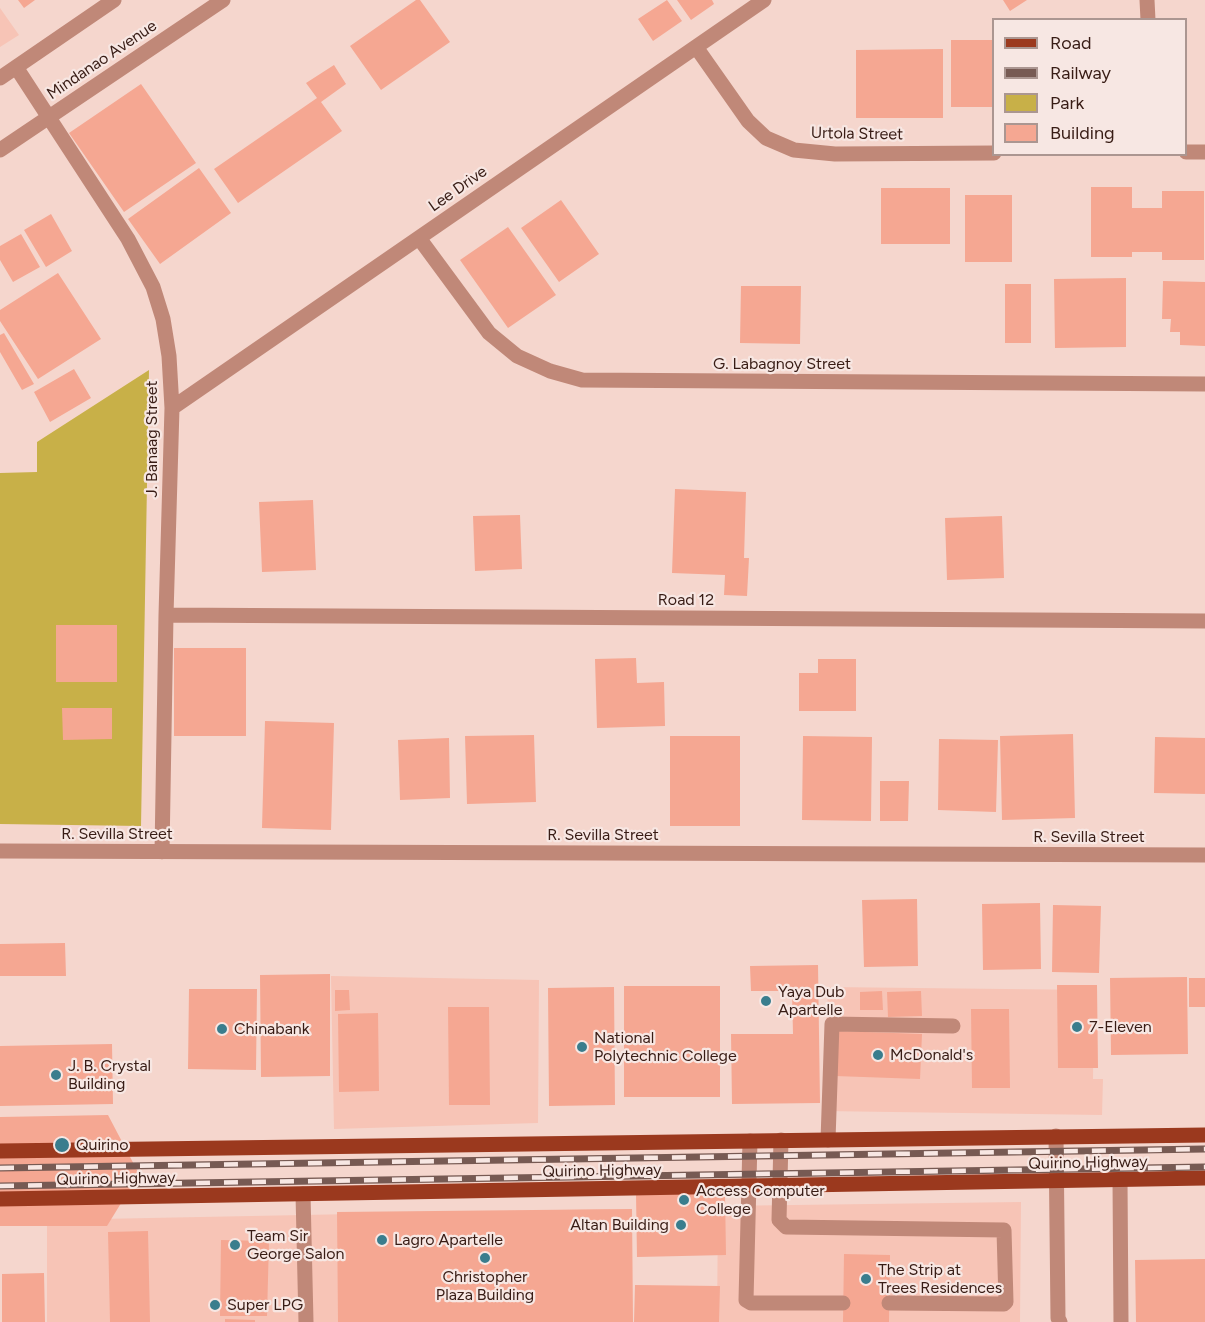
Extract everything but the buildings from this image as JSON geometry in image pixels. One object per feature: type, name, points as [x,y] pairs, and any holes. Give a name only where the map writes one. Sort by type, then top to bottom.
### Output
[{"type":"main road","name":"Quirino Highway","points":[[0,1151],[1205,1135]]},
{"type":"main road","name":"Quirino Highway","points":[[0,1199],[1205,1179]]},
{"type":"street","points":[[0,78],[114,0]]},
{"type":"street","name":"Mindanao Avenue","points":[[0,150],[223,0]]},
{"type":"street","name":"Lee Drive","points":[[172,408],[764,0]]},
{"type":"street","points":[[1147,0],[1148,18]]},
{"type":"street","name":"Urtola Street","points":[[696,47],[748,121],[766,138],[794,150],[835,154],[992,153]]},
{"type":"street","name":"J. Banaag Street","points":[[16,67],[128,239],[153,288],[163,319],[169,356],[172,408],[162,852]]},
{"type":"street","points":[[1187,152],[1205,152]]},
{"type":"street","name":"G. Labagnoy Street","points":[[419,238],[489,333],[518,356],[550,371],[582,381],[1205,384]]},
{"type":"street","name":"Road 12","points":[[166,615],[1205,621]]},
{"type":"street","name":"R. Sevilla Street","points":[[0,851],[1205,855]]},
{"type":"street","points":[[828,1140],[832,1024],[953,1026]]},
{"type":"street","points":[[1056,1136],[1058,1321]]},
{"type":"street","points":[[781,1140],[779,1220],[786,1227],[1004,1230],[1006,1302],[1004,1304],[889,1303]]},
{"type":"street","points":[[750,1141],[746,1300],[748,1302],[843,1303]]},
{"type":"street","points":[[1120,1180],[1121,1322]]},
{"type":"street","points":[[303,1194],[306,1322]]},
{"type":"shaded area","points":[[0,8],[19,35],[0,47]]},
{"type":"shaded area","points":[[331,976],[539,980],[538,1123],[334,1129]]},
{"type":"shaded area","points":[[828,987],[1094,990],[1093,1079],[1103,1079],[1102,1115],[823,1111]]},
{"type":"shaded area","points":[[1021,1202],[1020,1322],[717,1322],[718,1206]]},
{"type":"shaded area","points":[[610,1209],[618,1322],[47,1322],[47,1220]]},
{"type":"green space","points":[[149,370],[141,826],[0,824],[0,473],[37,472],[37,442]]},
{"type":"railway","points":[[0,1168],[1205,1149]]},
{"type":"railway","points":[[0,1186],[1205,1167]]},
{"type":"place","name":"Yaya Dub Apartelle","points":[[766,1001]]},
{"type":"place","name":"7-Eleven","points":[[1077,1027]]},
{"type":"place","name":"Chinabank","points":[[222,1029]]},
{"type":"place","name":"National Polytechnic College","points":[[582,1047]]},
{"type":"place","name":"McDonald's","points":[[878,1055]]},
{"type":"place","name":"J. B. Crystal Building","points":[[56,1075]]},
{"type":"place","name":"Quirino","points":[[62,1145]]},
{"type":"place","name":"Access Computer College","points":[[684,1200]]},
{"type":"place","name":"Altan Building","points":[[681,1225]]},
{"type":"place","name":"Lagro Apartelle","points":[[382,1240]]},
{"type":"place","name":"Team Sir George Salon","points":[[235,1245]]},
{"type":"place","name":"Christopher Plaza Building","points":[[485,1258]]},
{"type":"place","name":"The Strip at Trees Residences","points":[[866,1279]]},
{"type":"place","name":"Super LPG","points":[[215,1305]]}]
